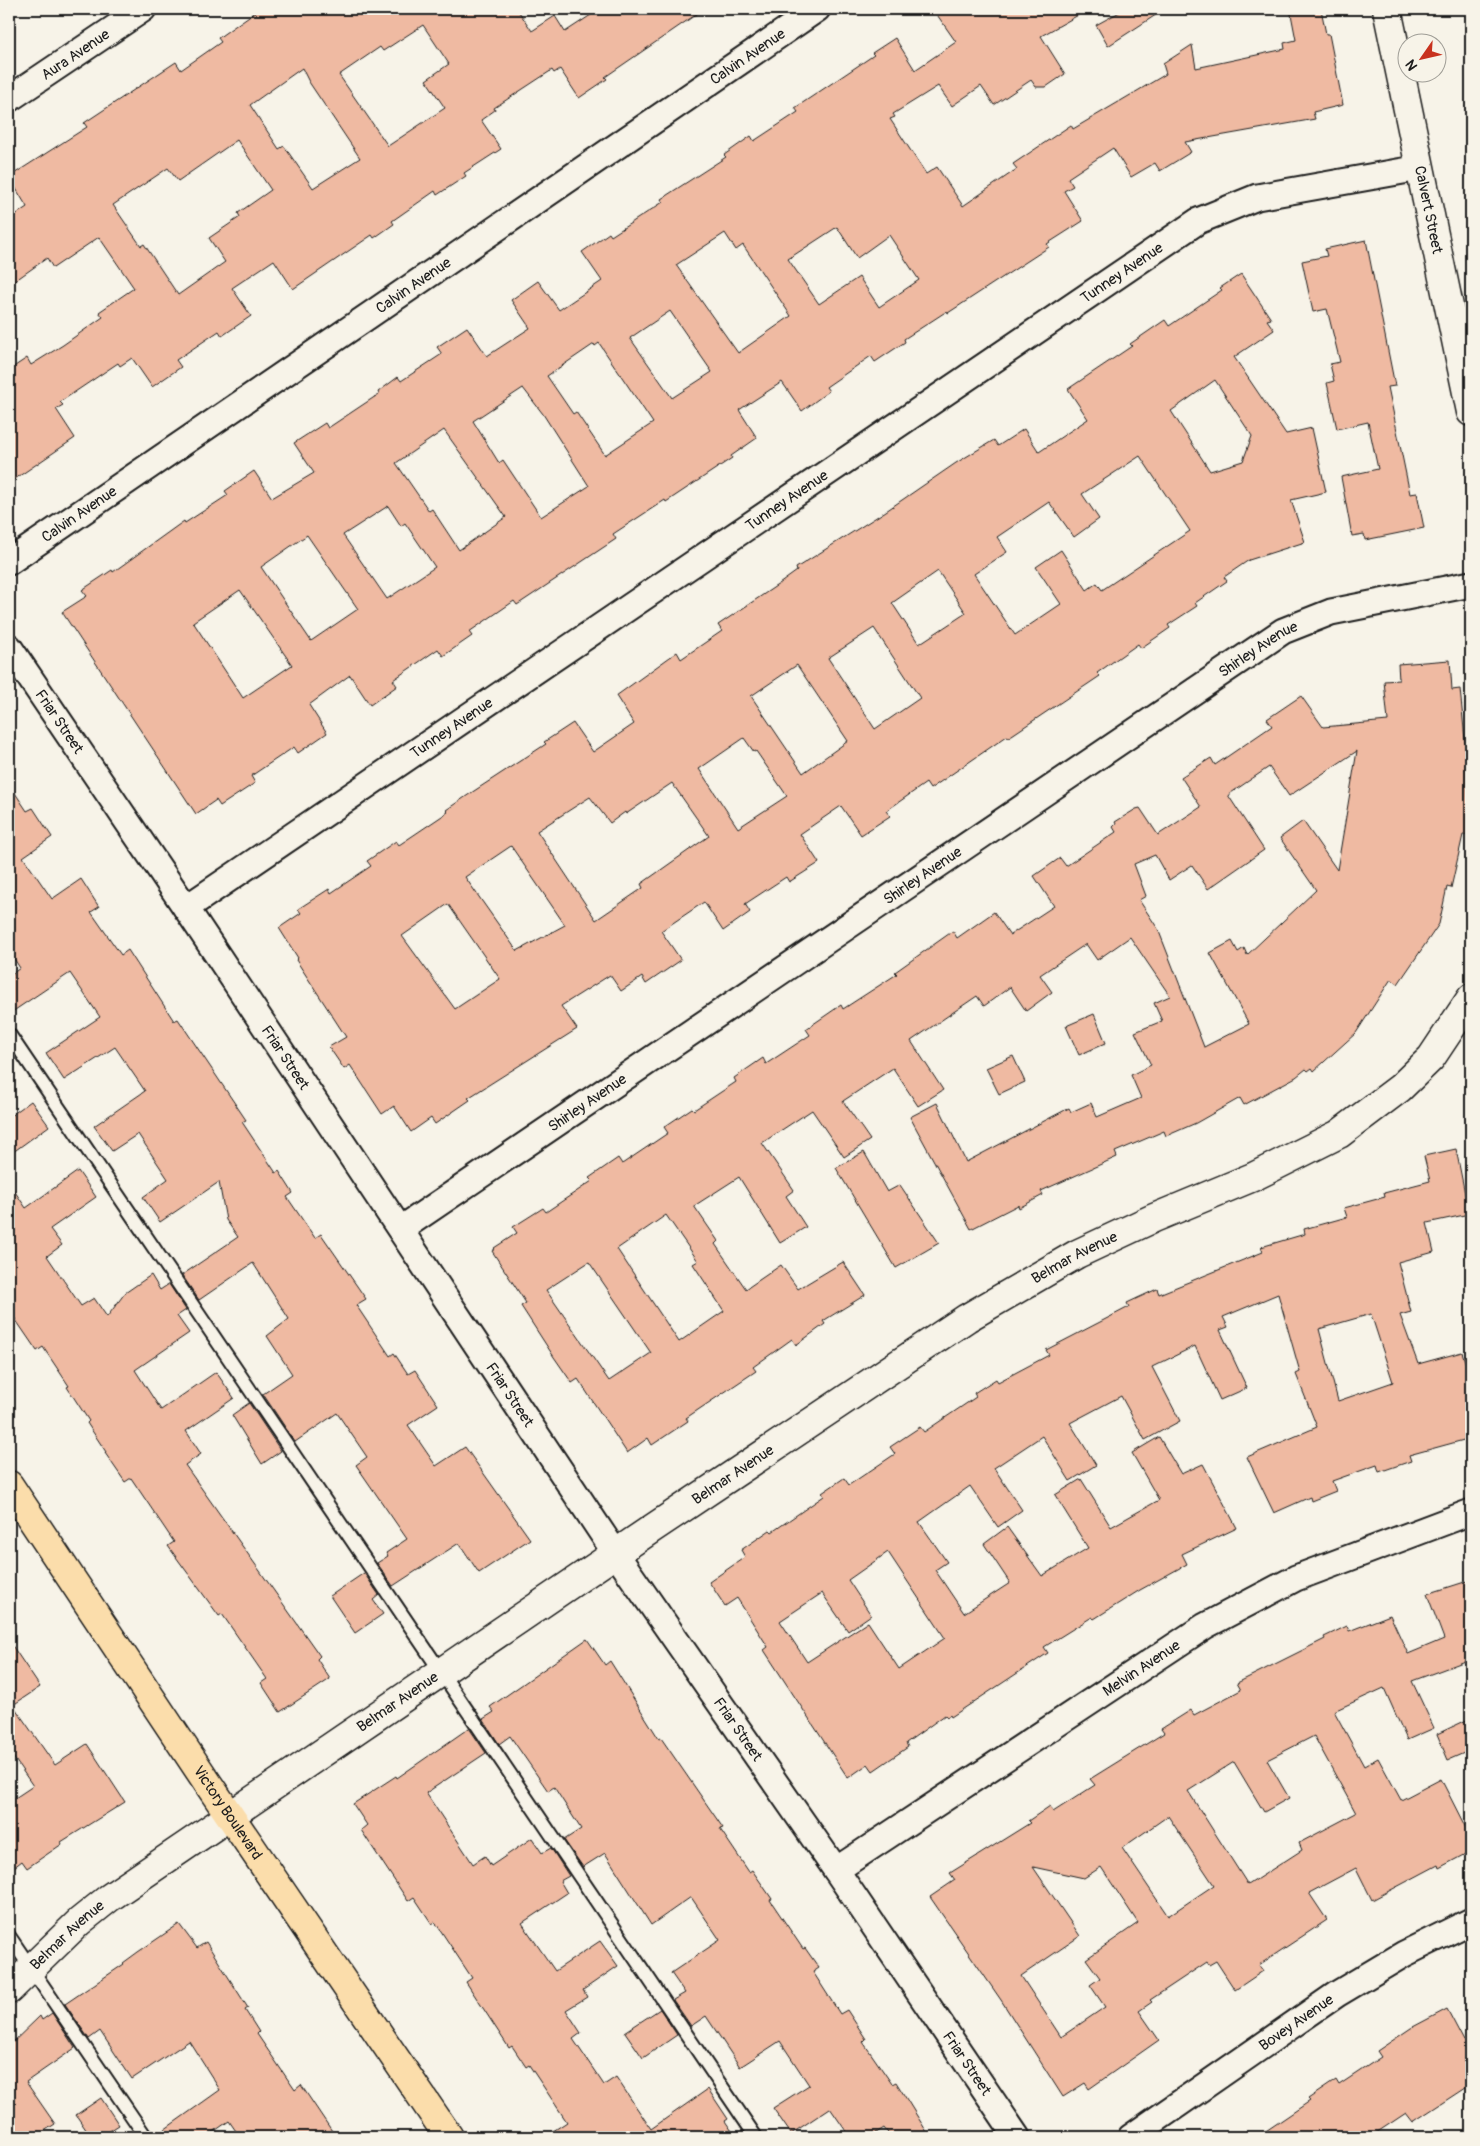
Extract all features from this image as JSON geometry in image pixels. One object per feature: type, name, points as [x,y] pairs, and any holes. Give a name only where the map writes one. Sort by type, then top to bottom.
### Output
[{"type":"main road","name":"Victory Boulevard","points":[[9,1485],[229,1815],[448,2137]]},
{"type":"street","name":"Aura Avenue","points":[[9,99],[143,9]]},
{"type":"street","name":"Calvin Avenue","points":[[9,562],[817,9]]},
{"type":"street","name":"Calvert Street","points":[[1387,9],[1471,412]]},
{"type":"street","name":"Tunney Avenue","points":[[186,908],[1198,221],[1257,197],[1420,168]]},
{"type":"street","name":"Shirley Avenue","points":[[401,1230],[1283,631],[1331,612],[1471,584]]},
{"type":"street","name":"Friar Street","points":[[9,647],[186,908],[616,1554],[836,1870],[1017,2137]]},
{"type":"street","name":"Belmar Avenue","points":[[9,1990],[79,1922],[109,1898],[440,1672],[968,1318],[1077,1254],[1154,1218],[1253,1176],[1339,1134],[1400,1088],[1431,1058],[1471,998]]},
{"type":"street","name":"Melvin Avenue","points":[[836,1870],[1205,1626],[1296,1578],[1471,1512]]},
{"type":"street","name":"Bovey Avenue","points":[[1130,2137],[1337,1994],[1404,1954],[1471,1921]]},
{"type":"lane","points":[[9,1034],[756,2137]]},
{"type":"lane","points":[[9,1936],[146,2137]]},
{"type":"building","points":[[259,9],[517,9],[532,31],[555,16],[565,32],[600,9],[704,9],[605,77],[607,79],[579,98],[560,69],[554,73],[552,70],[494,108],[495,110],[481,120],[501,149],[464,173],[466,176],[437,195],[435,191],[392,221],[394,224],[374,238],[372,235],[293,289],[274,260],[232,288],[251,316],[222,336],[219,331],[176,360],[181,367],[152,387],[132,358],[120,366],[118,363],[60,402],[63,405],[56,409],[75,438],[9,483],[9,370],[27,358],[31,365],[63,345],[103,317],[99,312],[134,288],[99,237],[53,268],[47,258],[9,285],[9,219],[27,207],[9,177],[87,127],[84,123],[176,62],[181,70],[221,42],[218,38]],"holes":[[[423,25],[449,64],[426,80],[445,108],[388,146],[339,75],[380,47],[383,51]],[[302,68],[309,82],[360,158],[313,188],[284,146],[279,149],[250,105]],[[237,140],[271,190],[238,213],[240,217],[209,238],[225,262],[178,295],[144,244],[141,246],[113,205],[168,168],[178,181]]]},
{"type":"building","points":[[933,9],[1089,9],[1041,36],[1065,74],[1046,87],[1036,87],[1031,80],[994,105],[981,86],[952,106],[938,86],[893,114],[895,117],[890,119],[926,174],[937,167],[963,206],[1017,169],[1013,164],[1071,125],[1073,129],[1166,74],[1163,64],[1192,45],[1196,68],[1285,49],[1284,43],[1296,40],[1290,9],[1321,9],[1326,34],[1329,34],[1343,105],[1313,112],[1315,119],[1185,142],[1191,152],[1160,171],[1155,163],[1131,177],[1113,148],[1068,178],[1073,186],[1064,191],[1083,221],[1047,244],[1049,247],[948,313],[947,311],[904,339],[905,342],[875,362],[871,356],[826,387],[829,391],[802,411],[782,382],[739,410],[757,438],[731,456],[732,458],[666,502],[665,500],[613,534],[616,539],[517,605],[514,601],[469,632],[472,636],[443,656],[438,649],[393,680],[397,686],[370,705],[350,675],[309,705],[327,733],[298,753],[294,747],[251,776],[255,783],[220,806],[216,800],[196,814],[62,612],[87,596],[82,590],[112,570],[113,572],[184,521],[185,523],[228,495],[225,491],[254,471],[272,498],[314,473],[294,443],[325,423],[328,428],[379,394],[378,392],[398,377],[401,381],[442,354],[437,347],[467,327],[487,356],[530,328],[511,300],[538,281],[559,310],[602,281],[582,252],[609,233],[611,236],[663,202],[661,199],[726,157],[724,155],[751,136],[754,141],[798,112],[795,108],[874,55],[872,53],[895,38],[915,70],[956,42]],"holes":[[[837,227],[857,258],[889,235],[919,280],[879,307],[859,277],[819,304],[788,259]],[[725,233],[736,250],[743,245],[791,316],[738,353],[676,265]],[[670,311],[712,372],[672,398],[630,338]],[[599,343],[653,423],[605,455],[576,412],[573,414],[547,376],[594,344],[595,346]],[[523,388],[543,414],[589,486],[541,517],[503,460],[499,463],[473,421]],[[444,430],[506,517],[459,550],[432,509],[429,511],[396,463]],[[388,506],[401,526],[405,523],[435,567],[387,599],[343,535]],[[307,535],[358,609],[311,641],[261,567]],[[240,590],[292,665],[243,698],[193,622]]]},
{"type":"building","points":[[1125,9],[1165,9],[1108,46],[1096,25]]},
{"type":"building","points":[[1366,240],[1395,386],[1388,387],[1410,494],[1417,493],[1424,528],[1365,540],[1364,534],[1352,536],[1341,477],[1378,469],[1368,422],[1337,429],[1327,383],[1334,381],[1330,364],[1340,362],[1327,309],[1313,312],[1302,261],[1327,256],[1325,249]]},
{"type":"building","points":[[1241,274],[1271,319],[1267,320],[1274,330],[1234,357],[1286,434],[1312,428],[1326,492],[1291,500],[1305,542],[1249,560],[1224,577],[1227,581],[1195,603],[1197,606],[1168,625],[1170,628],[1141,648],[1138,644],[1097,673],[1100,676],[1009,737],[1007,736],[930,789],[926,783],[886,811],[890,816],[861,835],[841,806],[800,834],[819,863],[789,882],[786,877],[745,904],[750,912],[723,931],[704,902],[661,931],[681,960],[646,984],[642,977],[621,991],[610,975],[561,1006],[577,1029],[468,1098],[470,1100],[435,1124],[431,1118],[411,1132],[394,1106],[382,1114],[350,1065],[344,1069],[329,1047],[346,1037],[296,960],[298,958],[279,928],[301,913],[298,909],[329,889],[331,893],[371,866],[367,861],[396,841],[399,845],[448,812],[446,810],[546,744],[544,742],[573,723],[593,752],[634,724],[616,696],[677,652],[681,659],[722,631],[718,625],[797,571],[796,568],[886,511],[956,463],[994,440],[998,446],[1024,429],[1039,452],[1088,419],[1068,389],[1132,346],[1130,344],[1165,320],[1169,326],[1222,290],[1220,288]],"holes":[[[1215,380],[1252,436],[1243,461],[1210,471],[1171,411]],[[1140,456],[1190,531],[1102,590],[1097,583],[1087,590],[1061,550],[1036,567],[1061,604],[1015,635],[974,574],[1007,552],[997,537],[1049,502],[1074,537],[1099,519],[1082,494]],[[938,571],[966,613],[919,644],[892,603]],[[874,628],[920,698],[875,729],[828,658]],[[797,665],[848,741],[803,773],[751,696]],[[744,738],[754,752],[756,751],[787,796],[738,828],[699,769]],[[672,783],[709,836],[641,884],[643,888],[596,920],[537,831],[590,797],[610,823],[625,812],[626,814]],[[511,846],[565,925],[517,951],[465,877]],[[448,904],[500,979],[455,1009],[402,936]]]},
{"type":"building","points":[[1450,660],[1452,690],[1460,689],[1466,750],[1470,835],[1463,835],[1451,888],[1447,887],[1439,924],[1398,984],[1391,979],[1356,1033],[1314,1071],[1312,1068],[1308,1071],[1306,1069],[1296,1077],[1244,1105],[1240,1098],[1196,1123],[1166,1136],[1164,1131],[1115,1152],[1117,1157],[1041,1191],[1043,1195],[1019,1208],[1018,1205],[971,1229],[910,1117],[937,1103],[966,1162],[1069,1108],[1071,1112],[1091,1103],[1097,1117],[1141,1098],[1131,1075],[1151,1065],[1135,1032],[1162,1021],[1154,1003],[1170,996],[1130,937],[1097,960],[1086,944],[1040,975],[1052,992],[1026,1011],[1010,987],[984,1006],[977,996],[911,1041],[943,1090],[918,1106],[893,1068],[843,1101],[870,1140],[844,1157],[812,1110],[762,1143],[794,1190],[786,1196],[806,1227],[780,1243],[739,1177],[694,1206],[718,1241],[715,1244],[746,1289],[781,1265],[798,1289],[843,1262],[865,1295],[823,1321],[825,1324],[796,1345],[792,1339],[753,1367],[756,1371],[686,1418],[688,1421],[652,1445],[648,1438],[627,1453],[578,1379],[572,1383],[554,1357],[521,1306],[526,1303],[492,1251],[517,1233],[513,1227],[543,1208],[546,1212],[592,1181],[589,1178],[618,1158],[622,1164],[668,1133],[664,1127],[736,1082],[734,1078],[763,1058],[766,1064],[810,1035],[806,1029],[841,1005],[843,1009],[897,974],[895,972],[953,931],[957,938],[994,912],[1010,935],[1054,906],[1034,876],[1060,858],[1066,866],[1116,832],[1113,827],[1116,824],[1115,822],[1136,809],[1140,808],[1158,835],[1201,807],[1181,777],[1211,758],[1215,765],[1272,726],[1267,719],[1301,696],[1323,727],[1388,721],[1384,681],[1399,680],[1398,664]],"holes":[[[1357,751],[1337,870],[1303,821],[1280,838],[1316,890],[1247,955],[1244,948],[1238,952],[1232,941],[1210,953],[1249,1024],[1204,1047],[1158,929],[1139,900],[1146,896],[1134,864],[1155,855],[1169,880],[1192,865],[1208,889],[1264,850],[1228,795],[1269,767],[1289,796]],[[666,1215],[698,1261],[693,1264],[724,1311],[679,1342],[617,1249]],[[589,1262],[651,1353],[609,1381],[546,1290]]]},
{"type":"building","points":[[9,784],[27,811],[33,808],[52,837],[23,857],[52,899],[81,879],[99,907],[91,912],[121,955],[128,950],[174,1021],[178,1019],[246,1120],[242,1122],[276,1173],[279,1171],[293,1193],[287,1197],[315,1238],[321,1234],[366,1299],[356,1305],[390,1356],[394,1353],[408,1374],[415,1370],[438,1405],[408,1425],[436,1466],[465,1447],[530,1539],[479,1573],[459,1543],[393,1586],[377,1563],[388,1556],[386,1553],[407,1539],[356,1465],[367,1457],[337,1413],[295,1442],[263,1394],[292,1374],[267,1336],[289,1319],[253,1263],[199,1300],[182,1275],[238,1237],[226,1220],[219,1182],[160,1222],[143,1197],[168,1179],[138,1134],[112,1151],[94,1126],[145,1091],[115,1047],[64,1080],[46,1053],[100,1017],[70,973],[9,1014],[9,976],[20,968],[9,951]]},
{"type":"building","points":[[1094,1014],[1106,1043],[1079,1055],[1066,1026]]},
{"type":"building","points":[[1013,1056],[1025,1082],[999,1094],[986,1068]]},
{"type":"building","points":[[31,1101],[49,1126],[9,1155],[9,1117]]},
{"type":"building","points":[[1456,1149],[1469,1214],[1427,1223],[1434,1252],[1398,1262],[1411,1312],[1400,1315],[1418,1364],[1462,1352],[1468,1371],[1471,1370],[1471,1438],[1409,1455],[1411,1461],[1379,1472],[1377,1465],[1332,1481],[1336,1491],[1311,1501],[1310,1497],[1274,1513],[1247,1457],[1317,1427],[1296,1374],[1300,1372],[1278,1294],[1223,1317],[1228,1327],[1220,1330],[1247,1388],[1220,1400],[1195,1346],[1152,1367],[1180,1421],[1145,1440],[1121,1396],[1070,1423],[1096,1465],[1070,1481],[1042,1436],[994,1468],[1022,1510],[998,1527],[970,1486],[919,1522],[947,1562],[935,1570],[964,1613],[1010,1583],[984,1544],[1007,1527],[1042,1576],[1088,1548],[1055,1495],[1081,1479],[1111,1527],[1159,1500],[1132,1453],[1159,1437],[1181,1474],[1203,1464],[1237,1528],[1182,1554],[1187,1564],[1140,1590],[1094,1619],[1092,1617],[1044,1647],[1048,1653],[951,1717],[950,1715],[947,1717],[945,1715],[906,1743],[908,1747],[873,1771],[868,1764],[848,1778],[764,1650],[768,1647],[737,1598],[725,1606],[709,1582],[745,1557],[741,1550],[770,1530],[772,1532],[824,1496],[822,1493],[844,1478],[849,1485],[895,1454],[890,1447],[920,1427],[924,1432],[976,1397],[974,1393],[996,1379],[998,1382],[1049,1355],[1046,1350],[1129,1307],[1127,1303],[1157,1289],[1159,1294],[1263,1252],[1261,1247],[1305,1234],[1304,1229],[1347,1217],[1344,1208],[1385,1197],[1384,1193],[1430,1181],[1424,1156]],"holes":[[[1371,1314],[1393,1382],[1338,1401],[1319,1329]],[[888,1552],[945,1638],[899,1669],[868,1622],[807,1662],[780,1621],[822,1593],[848,1631],[871,1615],[848,1580]]]},
{"type":"building","points":[[864,1152],[887,1192],[900,1185],[939,1243],[896,1268],[836,1168]]},
{"type":"building","points":[[78,1171],[96,1197],[50,1229],[62,1245],[47,1256],[81,1306],[94,1298],[107,1317],[125,1293],[151,1275],[160,1290],[169,1284],[186,1310],[177,1316],[189,1333],[135,1370],[161,1410],[216,1372],[234,1398],[186,1431],[201,1454],[185,1465],[320,1656],[317,1659],[330,1679],[280,1712],[261,1683],[267,1679],[222,1614],[219,1616],[168,1546],[174,1542],[131,1478],[125,1482],[105,1453],[87,1423],[89,1421],[67,1387],[69,1386],[43,1347],[37,1351],[9,1310],[9,1183],[26,1208]]},
{"type":"building","points":[[249,1403],[281,1451],[262,1464],[232,1415]]},
{"type":"building","points":[[364,1573],[379,1595],[373,1600],[383,1614],[355,1633],[330,1596]]},
{"type":"building","points":[[1471,1580],[1471,1659],[1412,1681],[1434,1728],[1407,1740],[1384,1688],[1334,1711],[1364,1766],[1378,1758],[1401,1800],[1441,1779],[1471,1838],[1471,1851],[1439,1868],[1438,1865],[1372,1900],[1356,1868],[1309,1893],[1327,1920],[1259,1965],[1263,1971],[1235,1990],[1216,1961],[1209,1965],[1207,1962],[1150,2000],[1152,2002],[1139,2011],[1159,2040],[1089,2089],[1085,2083],[1063,2097],[1001,2000],[930,1897],[955,1880],[950,1873],[1030,1823],[1028,1821],[1050,1806],[1053,1812],[1095,1785],[1090,1779],[1164,1733],[1161,1729],[1191,1710],[1194,1715],[1241,1690],[1237,1683],[1325,1639],[1324,1637],[1347,1626],[1349,1631],[1390,1615],[1408,1654],[1444,1639],[1427,1594]],"holes":[[[1314,1736],[1356,1813],[1299,1843],[1302,1850],[1248,1885],[1188,1791],[1234,1762],[1264,1812],[1289,1798],[1267,1760]],[[1168,1816],[1214,1885],[1168,1916],[1122,1848]],[[1033,1867],[1084,1878],[1101,1867],[1138,1923],[1086,1959],[1100,1978],[1090,1985],[1105,2007],[1061,2037],[1021,1976],[1080,1936]]]},
{"type":"building","points":[[587,1639],[605,1665],[610,1661],[659,1739],[661,1738],[723,1828],[720,1829],[749,1872],[752,1870],[803,1949],[805,1948],[819,1968],[813,1972],[840,2014],[847,2010],[866,2039],[863,2042],[892,2084],[896,2082],[930,2137],[891,2137],[884,2128],[870,2137],[850,2137],[830,2108],[791,2134],[773,2108],[809,2085],[780,2041],[740,2067],[706,2016],[691,2026],[673,2000],[685,1993],[671,1973],[720,1940],[691,1897],[651,1925],[605,1853],[583,1867],[564,1840],[581,1829],[554,1787],[548,1791],[510,1736],[499,1744],[483,1719],[494,1712],[490,1707]]},
{"type":"building","points":[[9,1641],[40,1687],[13,1705],[55,1765],[87,1744],[125,1802],[61,1842],[62,1844],[27,1868],[22,1861],[9,1871],[9,1802],[33,1786],[9,1751]]},
{"type":"building","points":[[1471,1718],[1471,1750],[1448,1760],[1437,1734]]},
{"type":"building","points":[[469,1728],[486,1753],[426,1793],[473,1864],[485,1856],[491,1866],[532,1838],[542,1853],[551,1848],[569,1876],[560,1881],[567,1893],[522,1923],[555,1971],[600,1941],[618,1966],[583,1990],[587,1997],[566,2010],[581,2033],[573,2039],[604,2085],[616,2077],[651,2129],[708,2089],[728,2119],[725,2121],[736,2137],[544,2137],[567,2122],[529,2065],[526,2067],[512,2046],[509,2048],[466,1982],[472,1978],[435,1922],[432,1924],[414,1897],[408,1901],[361,1830],[367,1825],[353,1804],[396,1776],[397,1778]]},
{"type":"building","points":[[179,1924],[197,1948],[206,1942],[248,2008],[245,2010],[259,2032],[257,2034],[295,2090],[301,2085],[336,2137],[240,2137],[229,2121],[206,2137],[154,2137],[220,2090],[189,2041],[132,2079],[100,2031],[89,2039],[65,2004]]},
{"type":"building","points":[[660,2009],[677,2035],[643,2058],[625,2032]]},
{"type":"building","points":[[1447,2009],[1464,2041],[1471,2037],[1471,2084],[1413,2122],[1406,2113],[1370,2137],[1257,2137],[1310,2101],[1308,2099],[1336,2080],[1339,2085],[1381,2057],[1377,2051],[1411,2028]]},
{"type":"building","points":[[52,2013],[75,2048],[26,2082],[55,2124],[35,2137],[9,2137],[9,2046],[40,2016],[42,2020]]},
{"type":"building","points":[[101,2098],[119,2125],[100,2137],[91,2137],[76,2115]]}]
